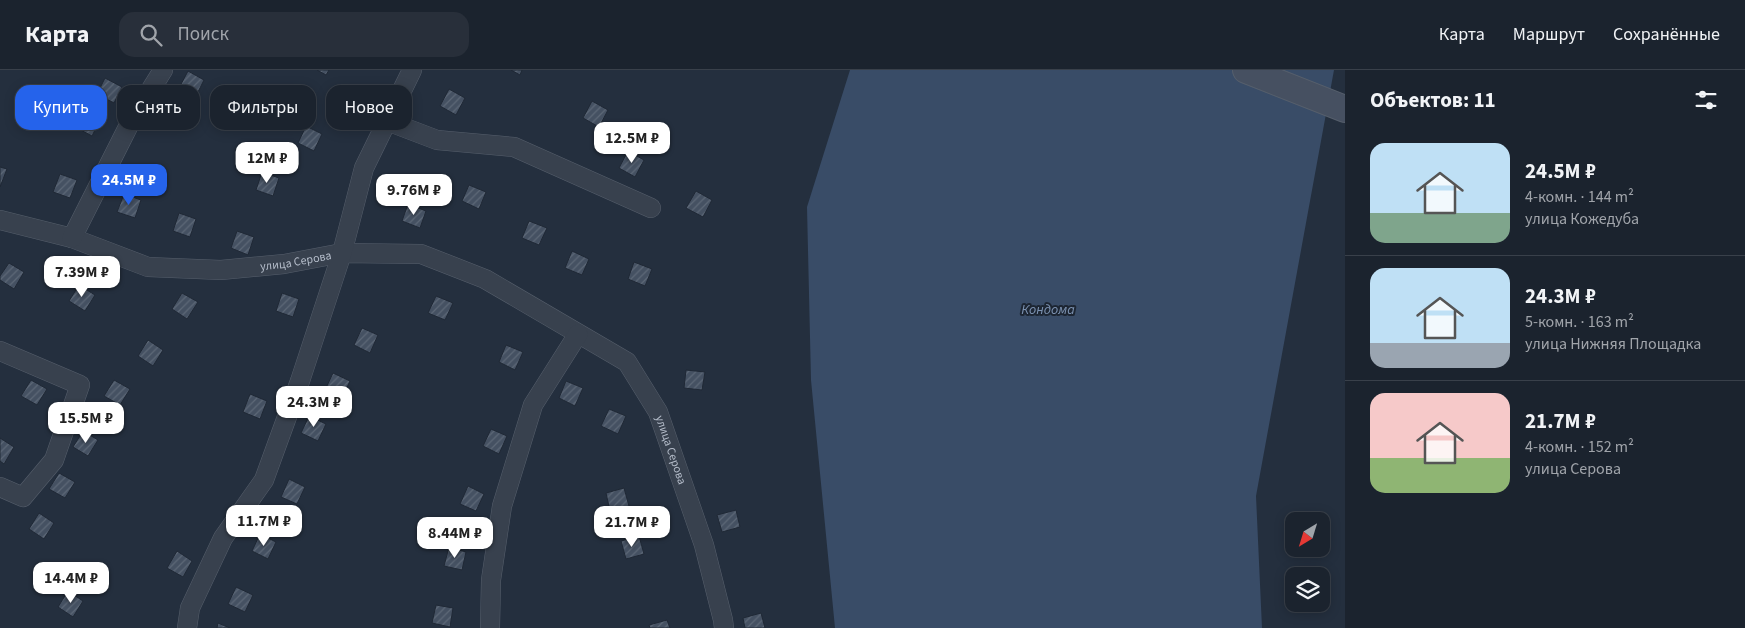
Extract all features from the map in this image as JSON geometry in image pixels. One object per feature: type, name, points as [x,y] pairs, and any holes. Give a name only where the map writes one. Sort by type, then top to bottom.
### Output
[{"type":"main road","points":[[1246,70],[1345,109]]},
{"type":"street","points":[[72,238],[130,123],[163,70]]},
{"type":"street","points":[[405,85],[412,70]]},
{"type":"street","points":[[187,628],[190,608],[223,538],[264,480],[300,381],[342,253],[364,168],[383,130]]},
{"type":"street","points":[[411,130],[437,140],[514,147],[651,208]]},
{"type":"street","name":"улица Серова","points":[[0,220],[72,238],[148,267],[221,270],[284,264],[342,253],[421,254],[485,279],[627,362],[658,412],[704,545],[724,628]]},
{"type":"street","points":[[490,628],[491,580],[505,497],[533,405],[578,334]]},
{"type":"street","points":[[0,351],[80,385],[54,460],[23,497],[0,487]]},
{"type":"water","name":"Кондома","points":[[850,70],[1334,70],[1256,496],[1262,628],[835,628],[811,380],[807,207]]},
{"type":"building","points":[[317,70],[329,70],[326,75]]},
{"type":"building","points":[[511,70],[522,70],[520,75]]},
{"type":"building","points":[[188,71],[204,80],[200,88],[200,85],[181,85]]},
{"type":"building","points":[[105,78],[118,85],[117,97],[114,103],[107,99],[107,85],[102,85]]},
{"type":"building","points":[[449,89],[465,98],[456,115],[440,106]]},
{"type":"building","points":[[592,101],[608,110],[599,127],[583,118]]},
{"type":"building","points":[[81,130],[95,130],[92,136]]},
{"type":"building","points":[[304,130],[314,130],[322,134],[314,151],[298,143]]},
{"type":"building","points":[[628,151],[644,160],[635,177],[619,168]]},
{"type":"building","points":[[0,167],[7,169],[0,187]]},
{"type":"building","points":[[262,172],[279,178],[273,196],[256,190]]},
{"type":"building","points":[[60,174],[77,180],[70,198],[53,192]]},
{"type":"building","points":[[469,185],[486,192],[479,209],[462,201]]},
{"type":"building","points":[[696,191],[712,200],[703,217],[686,208]]},
{"type":"building","points":[[124,194],[141,200],[135,218],[117,212]]},
{"type":"building","points":[[408,204],[426,211],[420,228],[402,221]]},
{"type":"building","points":[[179,213],[196,219],[190,237],[173,231]]},
{"type":"building","points":[[529,221],[547,228],[539,245],[522,238]]},
{"type":"building","points":[[237,231],[254,237],[248,255],[231,248]]},
{"type":"building","points":[[572,251],[589,259],[582,275],[565,268]]},
{"type":"building","points":[[634,262],[652,269],[645,286],[628,279]]},
{"type":"building","points":[[9,263],[24,272],[14,289],[0,280],[0,276]]},
{"type":"building","points":[[79,285],[95,295],[85,311],[69,301]]},
{"type":"building","points":[[182,293],[198,302],[187,319],[172,309]]},
{"type":"building","points":[[282,293],[299,299],[293,317],[276,311]]},
{"type":"building","points":[[436,296],[453,303],[445,320],[428,313]]},
{"type":"building","points":[[362,328],[378,335],[370,353],[354,345]]},
{"type":"building","points":[[148,340],[163,350],[153,366],[138,356]]},
{"type":"building","points":[[506,345],[523,352],[515,370],[499,362]]},
{"type":"building","points":[[686,370],[705,372],[702,390],[684,388]]},
{"type":"building","points":[[333,373],[350,381],[342,398],[325,390]]},
{"type":"building","points":[[31,380],[47,389],[37,405],[21,396]]},
{"type":"building","points":[[114,380],[130,389],[120,405],[104,396]]},
{"type":"building","points":[[566,381],[583,388],[575,406],[559,398]]},
{"type":"building","points":[[250,394],[267,401],[260,419],[243,412]]},
{"type":"building","points":[[609,409],[626,416],[618,434],[601,426]]},
{"type":"building","points":[[309,416],[326,424],[318,441],[301,433]]},
{"type":"building","points":[[491,429],[507,436],[499,454],[483,446]]},
{"type":"building","points":[[83,431],[98,440],[88,456],[73,447]]},
{"type":"building","points":[[0,438],[14,447],[4,464],[0,461]]},
{"type":"building","points":[[59,473],[75,482],[65,498],[49,489]]},
{"type":"building","points":[[289,479],[305,487],[297,504],[281,497]]},
{"type":"building","points":[[468,486],[484,494],[476,511],[460,504]]},
{"type":"building","points":[[624,488],[629,506],[610,511],[606,493]]},
{"type":"building","points":[[736,510],[740,527],[722,532],[717,515]]},
{"type":"building","points":[[39,513],[54,523],[44,539],[29,529]]},
{"type":"building","points":[[260,534],[276,542],[268,559],[252,551]]},
{"type":"building","points":[[639,536],[644,554],[626,559],[621,541]]},
{"type":"building","points":[[449,547],[466,552],[462,570],[444,566]]},
{"type":"building","points":[[177,551],[192,561],[183,577],[167,568]]},
{"type":"building","points":[[236,587],[253,595],[245,612],[228,604]]},
{"type":"building","points":[[68,591],[83,601],[73,617],[58,607]]},
{"type":"building","points":[[436,605],[453,608],[450,627],[432,623]]},
{"type":"building","points":[[761,613],[765,628],[745,628],[743,618]]},
{"type":"building","points":[[667,620],[670,628],[650,628],[649,625]]},
{"type":"building","points":[[218,623],[230,628],[217,628]]}]
